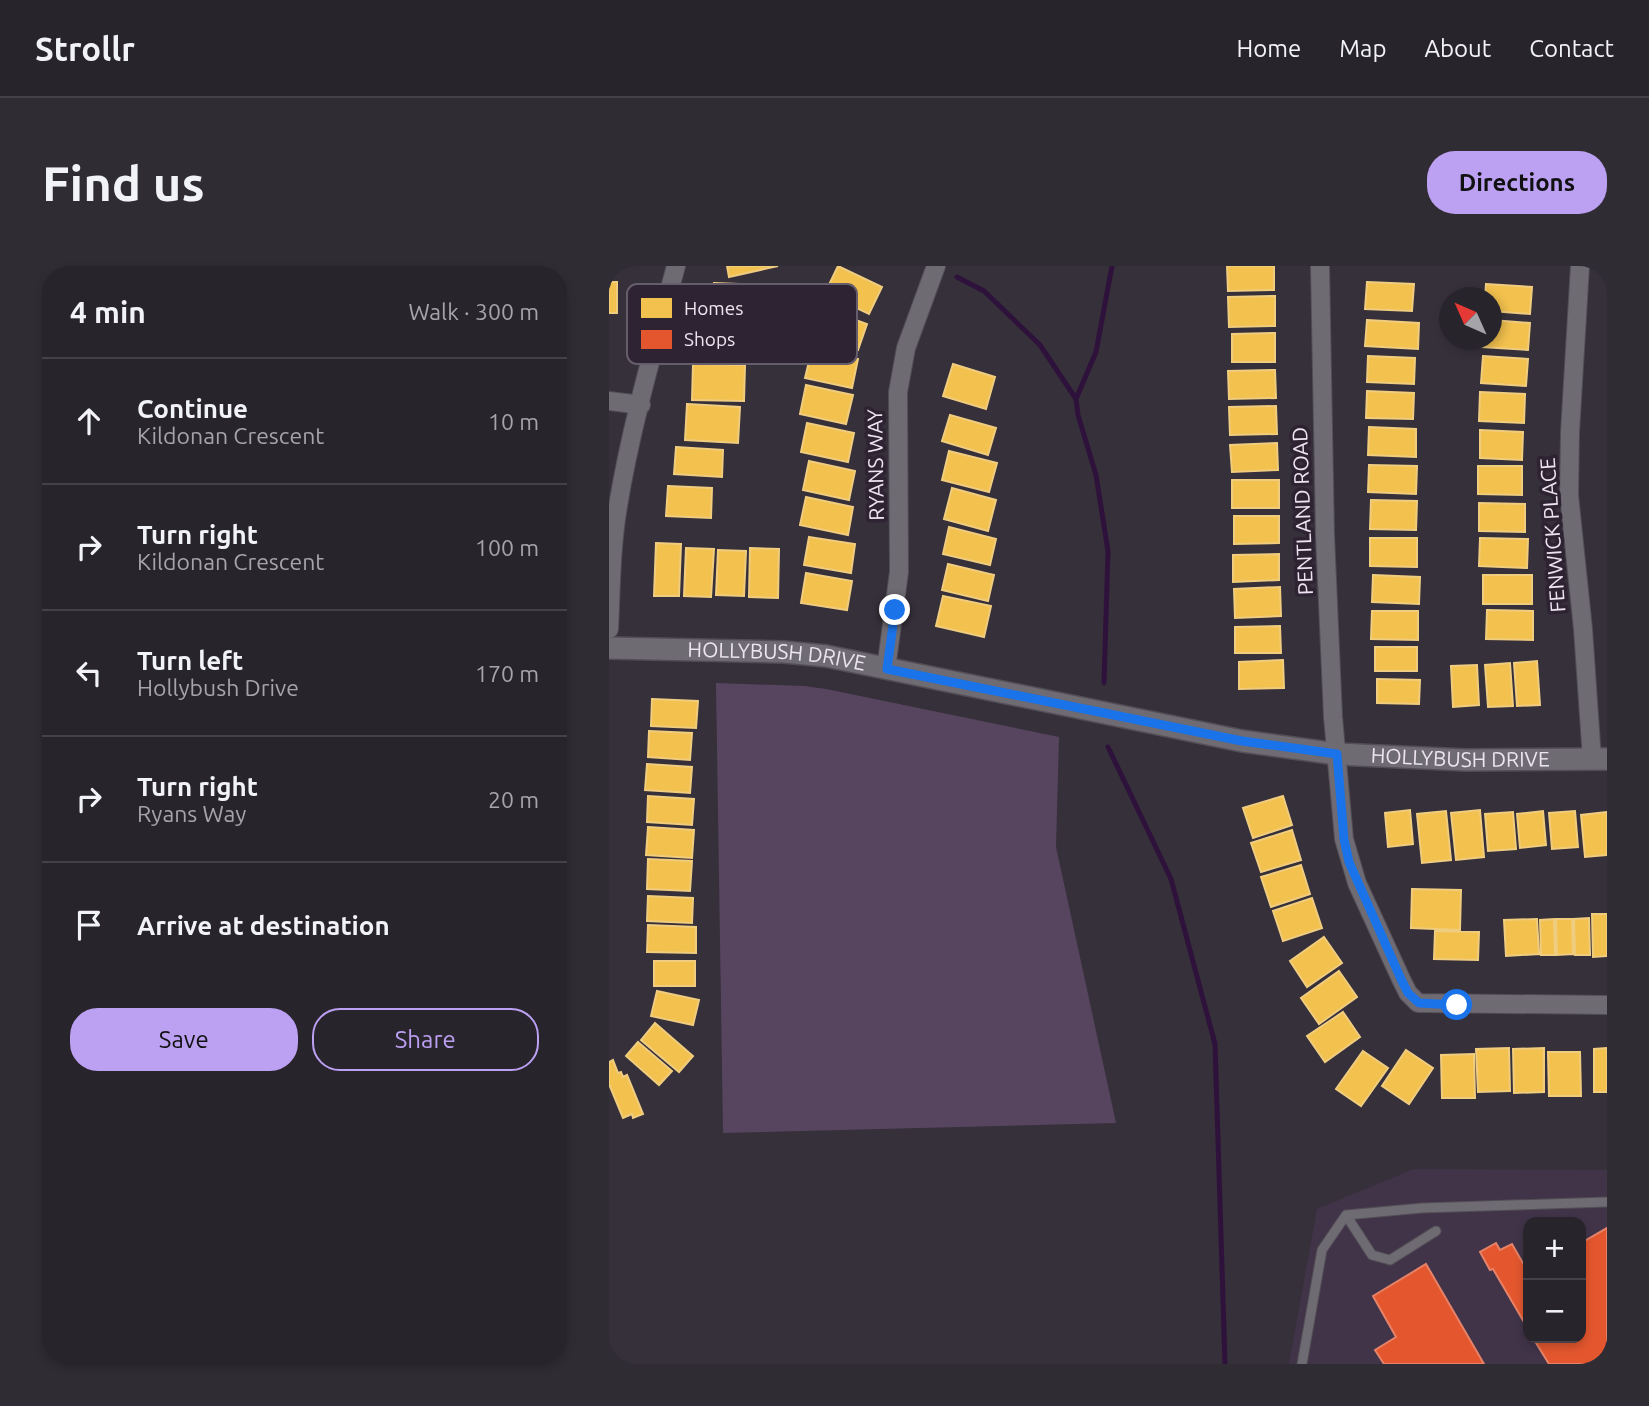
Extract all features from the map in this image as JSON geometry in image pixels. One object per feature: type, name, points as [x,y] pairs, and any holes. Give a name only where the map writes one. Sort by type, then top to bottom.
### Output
[{"type":"street","points":[[671,284],[676,266]]},
{"type":"street","name":"PENTLAND ROAD","points":[[1320,266],[1325,535],[1333,717],[1344,839],[1349,862],[1401,979],[1408,993],[1419,1003],[1607,1005]]},
{"type":"street","name":"FENWICK PLACE","points":[[1580,266],[1569,495],[1599,759]]},
{"type":"street","name":"RYANS WAY","points":[[887,669],[899,572],[898,392],[906,348],[935,270]]},
{"type":"street","points":[[609,629],[613,542],[618,506],[651,364]]},
{"type":"street","points":[[609,401],[641,405]]},
{"type":"street","name":"HOLLYBUSH DRIVE","points":[[609,648],[784,652],[825,656],[1151,724],[1242,741],[1337,754],[1466,760],[1599,759]]},
{"type":"lane","points":[[1346,1215],[1422,1208],[1607,1202]]},
{"type":"lane","points":[[1346,1215],[1372,1255],[1390,1260],[1436,1231]]},
{"type":"lane","points":[[1302,1364],[1322,1250],[1346,1215]]},
{"type":"shaded area","points":[[716,683],[826,689],[1059,737],[1056,847],[1116,1123],[723,1133]]},
{"type":"shaded area","points":[[1414,1169],[1607,1170],[1607,1364],[1289,1364],[1317,1209]]},
{"type":"building: Homes","points":[[727,266],[778,266],[729,277]]},
{"type":"building: Homes","points":[[838,266],[882,287],[869,314],[857,308],[857,284],[829,284]]},
{"type":"building: Homes","points":[[1227,266],[1274,266],[1274,290],[1228,291]]},
{"type":"building: Homes","points":[[609,282],[617,282],[617,313],[609,313]]},
{"type":"building: Homes","points":[[1367,282],[1414,284],[1412,311],[1365,309]]},
{"type":"building: Homes","points":[[1486,284],[1532,287],[1530,314],[1502,312],[1502,287],[1486,287]]},
{"type":"building: Homes","points":[[1275,296],[1275,326],[1229,327],[1228,297]]},
{"type":"building: Homes","points":[[857,320],[867,324],[857,350]]},
{"type":"building: Homes","points":[[1367,320],[1419,323],[1418,349],[1365,346]]},
{"type":"building: Homes","points":[[1502,321],[1530,323],[1528,350],[1502,348]]},
{"type":"building: Homes","points":[[1275,333],[1275,362],[1232,362],[1232,334]]},
{"type":"building: Homes","points":[[1368,356],[1415,358],[1414,384],[1367,382]]},
{"type":"building: Homes","points":[[1483,356],[1528,359],[1526,386],[1481,383]]},
{"type":"building: Homes","points":[[693,364],[745,365],[744,401],[692,400]]},
{"type":"building: Homes","points":[[808,364],[857,364],[852,388],[805,378]]},
{"type":"building: Homes","points":[[953,364],[995,377],[986,409],[943,396]]},
{"type":"building: Homes","points":[[1275,370],[1276,398],[1229,399],[1228,371]]},
{"type":"building: Homes","points":[[806,385],[853,395],[846,424],[800,414]]},
{"type":"building: Homes","points":[[1367,391],[1414,393],[1413,419],[1366,418]]},
{"type":"building: Homes","points":[[1480,392],[1525,394],[1524,423],[1479,421]]},
{"type":"building: Homes","points":[[687,404],[740,407],[738,443],[685,440]]},
{"type":"building: Homes","points":[[1276,406],[1277,434],[1230,435],[1229,407]]},
{"type":"building: Homes","points":[[950,415],[996,428],[988,455],[942,441]]},
{"type":"building: Homes","points":[[807,423],[854,433],[848,462],[801,452]]},
{"type":"building: Homes","points":[[1369,427],[1416,429],[1416,457],[1368,455]]},
{"type":"building: Homes","points":[[1480,430],[1523,432],[1522,460],[1480,458]]},
{"type":"building: Homes","points":[[1277,443],[1278,470],[1232,472],[1230,445]]},
{"type":"building: Homes","points":[[676,447],[723,450],[722,477],[674,474]]},
{"type":"building: Homes","points":[[949,451],[997,463],[989,492],[942,480]]},
{"type":"building: Homes","points":[[809,461],[855,471],[849,500],[803,490]]},
{"type":"building: Homes","points":[[1369,465],[1417,466],[1416,494],[1368,492]]},
{"type":"building: Homes","points":[[1478,466],[1522,466],[1522,495],[1478,494]]},
{"type":"building: Homes","points":[[1232,480],[1279,480],[1279,508],[1232,508]]},
{"type":"building: Homes","points":[[668,486],[712,488],[711,518],[666,516]]},
{"type":"building: Homes","points":[[952,488],[996,500],[988,531],[944,519]]},
{"type":"building: Homes","points":[[806,497],[853,507],[848,535],[800,525]]},
{"type":"building: Homes","points":[[1371,500],[1417,501],[1416,530],[1370,529]]},
{"type":"building: Homes","points":[[1479,503],[1525,504],[1525,532],[1479,531]]},
{"type":"building: Homes","points":[[1234,516],[1279,516],[1279,543],[1234,544]]},
{"type":"building: Homes","points":[[949,527],[996,539],[990,565],[943,554]]},
{"type":"building: Homes","points":[[809,537],[855,544],[851,573],[804,565]]},
{"type":"building: Homes","points":[[1370,538],[1417,538],[1417,567],[1370,566]]},
{"type":"building: Homes","points":[[1480,538],[1528,539],[1527,568],[1479,566]]},
{"type":"building: Homes","points":[[656,543],[681,544],[679,596],[654,596]]},
{"type":"building: Homes","points":[[686,548],[714,549],[711,597],[684,596]]},
{"type":"building: Homes","points":[[750,548],[779,549],[778,598],[749,597]]},
{"type":"building: Homes","points":[[718,550],[746,551],[744,596],[716,595]]},
{"type":"building: Homes","points":[[1279,554],[1279,580],[1233,582],[1233,555]]},
{"type":"building: Homes","points":[[948,564],[994,575],[988,601],[942,590]]},
{"type":"building: Homes","points":[[806,573],[852,581],[847,610],[801,603]]},
{"type":"building: Homes","points":[[1373,575],[1420,577],[1419,604],[1372,602]]},
{"type":"building: Homes","points":[[1483,575],[1532,575],[1532,604],[1483,604]]},
{"type":"building: Homes","points":[[1280,587],[1281,616],[1235,618],[1234,589]]},
{"type":"building: Homes","points":[[943,596],[991,606],[984,637],[936,626]]},
{"type":"building: Homes","points":[[1487,610],[1533,611],[1533,640],[1486,639]]},
{"type":"building: Homes","points":[[1372,611],[1418,611],[1418,640],[1371,639]]},
{"type":"building: Homes","points":[[1280,626],[1281,653],[1235,653],[1235,627]]},
{"type":"building: Homes","points":[[1375,647],[1417,647],[1417,671],[1375,671]]},
{"type":"building: Homes","points":[[1283,660],[1284,688],[1239,689],[1239,662]]},
{"type":"building: Homes","points":[[1537,661],[1540,705],[1517,706],[1514,663]]},
{"type":"building: Homes","points":[[1510,663],[1513,706],[1488,707],[1485,665]]},
{"type":"building: Homes","points":[[1477,665],[1479,705],[1453,707],[1451,666]]},
{"type":"building: Homes","points":[[1377,679],[1420,680],[1419,704],[1377,703]]},
{"type":"building: Homes","points":[[652,699],[698,701],[696,728],[651,726]]},
{"type":"building: Homes","points":[[649,731],[692,733],[690,760],[648,757]]},
{"type":"building: Homes","points":[[647,764],[692,767],[690,793],[645,790]]},
{"type":"building: Homes","points":[[648,796],[694,799],[692,825],[647,822]]},
{"type":"building: Homes","points":[[1283,796],[1292,825],[1253,838],[1243,808]]},
{"type":"building: Homes","points":[[1410,810],[1413,844],[1388,847],[1385,813]]},
{"type":"building: Homes","points":[[1480,810],[1484,857],[1456,860],[1451,813]]},
{"type":"building: Homes","points":[[1446,811],[1451,860],[1422,863],[1417,814]]},
{"type":"building: Homes","points":[[1543,811],[1546,845],[1520,848],[1517,814]]},
{"type":"building: Homes","points":[[1575,811],[1578,847],[1552,849],[1549,813]]},
{"type":"building: Homes","points":[[1513,812],[1516,849],[1488,851],[1485,814]]},
{"type":"building: Homes","points":[[1607,812],[1607,855],[1585,857],[1581,815]]},
{"type":"building: Homes","points":[[648,827],[694,830],[692,858],[646,855]]},
{"type":"building: Homes","points":[[1292,830],[1301,860],[1261,872],[1251,843]]},
{"type":"building: Homes","points":[[648,859],[692,861],[690,891],[647,889]]},
{"type":"building: Homes","points":[[1301,865],[1310,894],[1271,907],[1261,877]]},
{"type":"building: Homes","points":[[1412,889],[1461,890],[1460,930],[1411,928]]},
{"type":"building: Homes","points":[[648,896],[693,898],[692,923],[647,921]]},
{"type":"building: Homes","points":[[1312,898],[1322,928],[1283,941],[1273,911]]},
{"type":"building: Homes","points":[[1592,914],[1607,914],[1607,956],[1593,957]]},
{"type":"building: Homes","points":[[1589,918],[1590,955],[1575,955],[1574,919]]},
{"type":"building: Homes","points":[[1537,919],[1539,954],[1506,956],[1504,920]]},
{"type":"building: Homes","points":[[1554,919],[1555,955],[1541,955],[1540,920]]},
{"type":"building: Homes","points":[[1556,919],[1572,919],[1573,954],[1557,955]]},
{"type":"building: Homes","points":[[648,925],[696,927],[696,953],[647,952]]},
{"type":"building: Homes","points":[[1435,931],[1479,932],[1478,960],[1434,959]]},
{"type":"building: Homes","points":[[1324,937],[1342,963],[1307,987],[1290,961]]},
{"type":"building: Homes","points":[[654,961],[695,961],[695,986],[654,986]]},
{"type":"building: Homes","points":[[1339,971],[1357,997],[1319,1024],[1301,998]]},
{"type":"building: Homes","points":[[657,991],[699,1000],[693,1025],[651,1016]]},
{"type":"building: Homes","points":[[1343,1012],[1360,1037],[1325,1062],[1307,1036]]},
{"type":"building: Homes","points":[[655,1023],[693,1056],[679,1072],[641,1040]]},
{"type":"building: Homes","points":[[638,1042],[672,1071],[659,1085],[626,1056]]},
{"type":"building: Homes","points":[[1509,1048],[1510,1091],[1478,1092],[1476,1049]]},
{"type":"building: Homes","points":[[1544,1048],[1544,1092],[1514,1093],[1513,1049]]},
{"type":"building: Homes","points":[[1607,1048],[1607,1092],[1594,1092],[1594,1049]]},
{"type":"building: Homes","points":[[1406,1050],[1433,1068],[1409,1104],[1382,1086]]},
{"type":"building: Homes","points":[[1363,1051],[1388,1068],[1361,1106],[1336,1089]]},
{"type":"building: Homes","points":[[1548,1052],[1580,1052],[1581,1096],[1549,1096]]},
{"type":"building: Homes","points":[[1474,1054],[1475,1098],[1442,1098],[1441,1055]]},
{"type":"building: Homes","points":[[613,1060],[618,1073],[621,1072],[623,1077],[627,1075],[643,1114],[633,1118],[632,1114],[623,1118],[609,1084],[609,1062]]},
{"type":"building: Shops","points":[[1607,1228],[1607,1364],[1549,1364],[1536,1343],[1586,1343],[1586,1240]]},
{"type":"building: Shops","points":[[1496,1243],[1500,1250],[1512,1244],[1523,1263],[1523,1320],[1493,1269],[1490,1270],[1480,1252]]},
{"type":"building: Shops","points":[[1426,1264],[1484,1364],[1384,1364],[1375,1350],[1396,1337],[1373,1296]]},
{"type":"waterway","points":[[1076,399],[1096,352],[1112,266]]},
{"type":"waterway","points":[[957,277],[984,291],[1040,345],[1076,399],[1078,415],[1096,475],[1108,551],[1104,683]]},
{"type":"waterway","points":[[1108,747],[1171,879],[1215,1044],[1225,1364]]},
{"type":"route","points":[[895,610],[887,669],[1151,724],[1242,741],[1337,754],[1344,839],[1349,862],[1401,979],[1408,993],[1419,1003],[1457,1005]]}]
